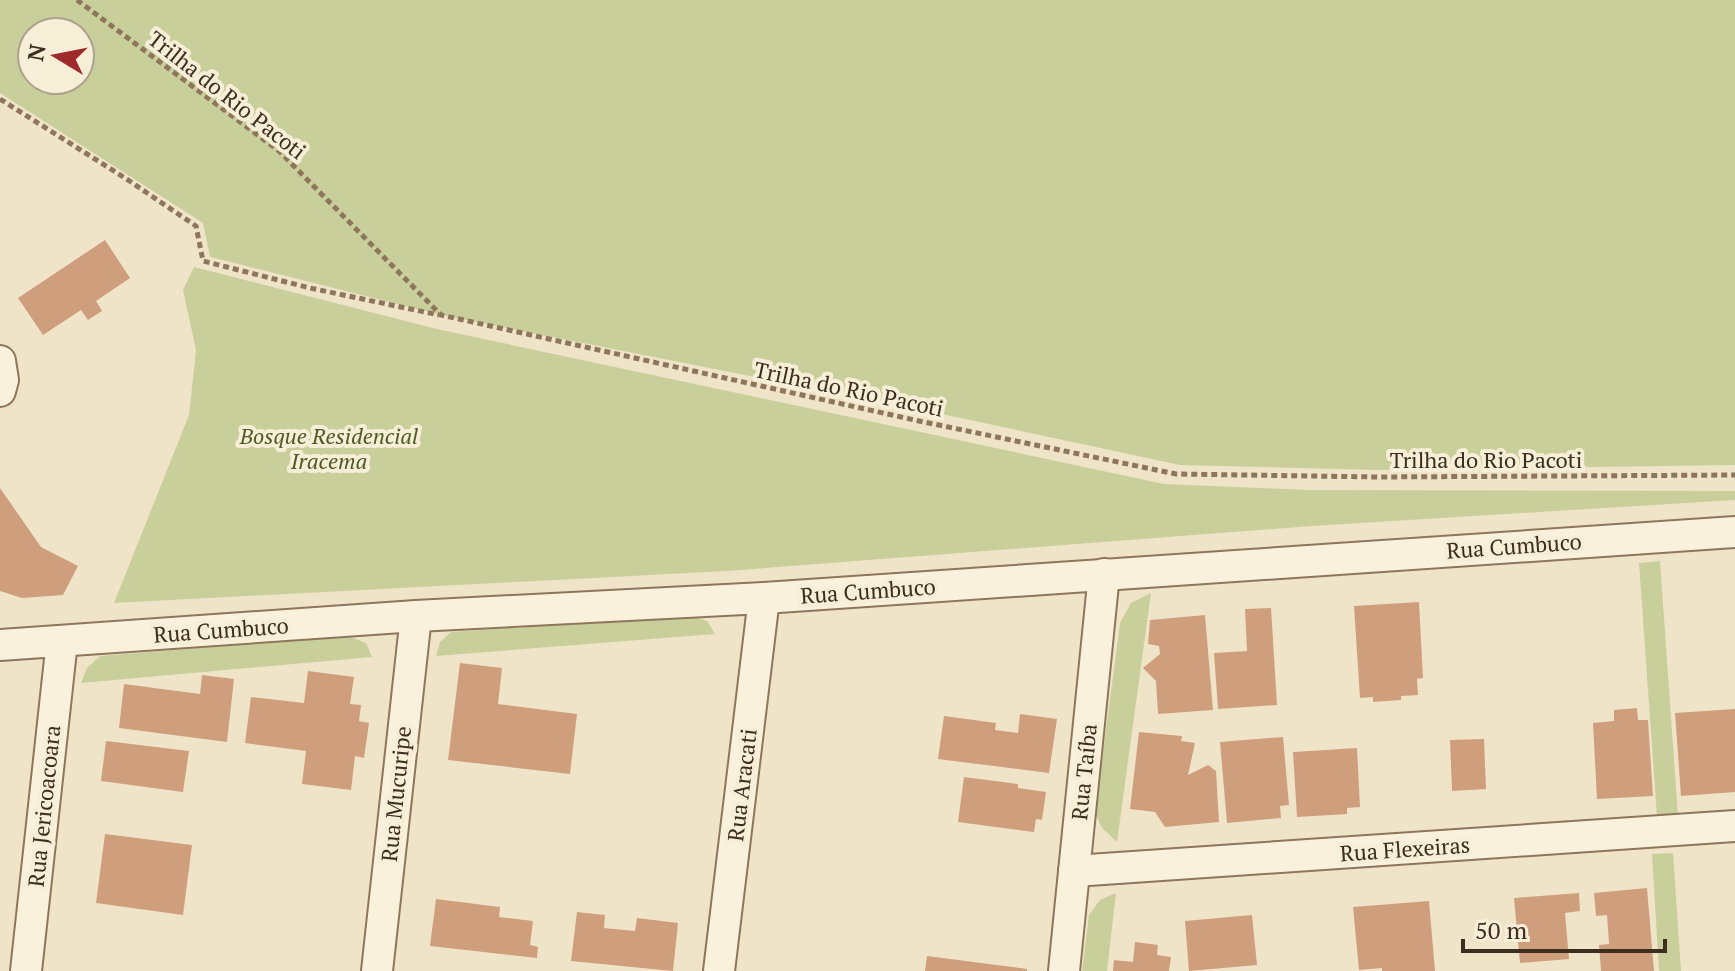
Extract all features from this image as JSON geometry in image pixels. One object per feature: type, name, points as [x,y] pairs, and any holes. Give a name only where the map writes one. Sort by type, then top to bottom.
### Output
[{"type":"street","points":[[0,361],[3,380],[0,391]]},
{"type":"street","name":"Rua Cumbuco","points":[[0,645],[416,616],[764,598],[1735,532]]},
{"type":"street","name":"Rua Taíba","points":[[1064,971],[1104,574]]},
{"type":"street","name":"Rua Aracati","points":[[719,971],[764,598]]},
{"type":"street","name":"Rua Mucuripe","points":[[377,971],[416,616]]},
{"type":"street","name":"Rua Jericoacoara","points":[[26,971],[62,641]]},
{"type":"street","name":"Rua Flexeiras","points":[[1074,871],[1735,826]]},
{"type":"path","name":"Trilha do Rio Pacoti","points":[[77,0],[279,151],[441,315],[919,421],[1176,474],[1378,477],[1735,475]]},
{"type":"path","points":[[0,99],[196,226],[203,261],[310,288],[441,315]]},
{"type":"green space","points":[[0,0],[1735,0],[1735,465],[1376,470],[1180,465],[923,410],[441,315],[210,257],[203,223],[0,93]]},
{"type":"green space","name":"Bosque Residencial Iracema","points":[[194,267],[437,329],[1164,484],[1310,490],[1735,491],[1735,500],[1312,526],[727,571],[114,603],[189,415],[196,350],[183,290]]},
{"type":"green space","points":[[1660,561],[1678,816],[1657,817],[1639,563]]},
{"type":"green space","points":[[1151,593],[1117,842],[1102,828],[1095,813],[1120,623],[1131,603]]},
{"type":"green space","points":[[691,616],[707,621],[715,634],[436,656],[440,642],[451,632]]},
{"type":"green space","points":[[348,636],[366,643],[372,657],[81,683],[87,668],[100,656]]},
{"type":"green space","points":[[1673,853],[1681,971],[1659,971],[1652,854]]},
{"type":"green space","points":[[1116,893],[1107,971],[1082,971],[1089,915],[1100,900]]},
{"type":"building","points":[[105,240],[130,278],[96,301],[102,311],[88,320],[81,310],[43,335],[18,298]]},
{"type":"building","points":[[0,488],[41,547],[78,566],[63,595],[22,598],[0,591]]},
{"type":"building","points":[[1419,602],[1423,678],[1417,679],[1418,695],[1373,702],[1373,697],[1360,698],[1354,606]]},
{"type":"building","points":[[1271,608],[1277,705],[1218,709],[1214,653],[1247,651],[1245,609]]},
{"type":"building","points":[[1205,615],[1213,710],[1158,714],[1156,681],[1143,668],[1160,654],[1159,646],[1148,644],[1150,620]]},
{"type":"building","points":[[460,663],[502,668],[498,704],[577,714],[570,774],[448,760]]},
{"type":"building","points":[[308,671],[354,677],[350,704],[361,705],[359,721],[369,723],[364,758],[355,756],[351,790],[302,784],[306,751],[245,743],[251,697],[304,703]]},
{"type":"building","points":[[202,675],[234,679],[227,742],[119,728],[124,684],[200,694]]},
{"type":"building","points":[[1637,708],[1638,720],[1648,720],[1653,796],[1597,799],[1593,723],[1614,721],[1614,710]]},
{"type":"building","points":[[1735,709],[1735,792],[1681,796],[1675,713]]},
{"type":"building","points":[[1020,714],[1057,719],[1049,773],[938,759],[944,716],[996,723],[995,730],[1018,733]]},
{"type":"building","points":[[1139,732],[1182,736],[1181,741],[1195,743],[1188,775],[1208,765],[1216,771],[1219,822],[1165,827],[1155,812],[1130,809]]},
{"type":"building","points":[[1283,737],[1289,805],[1280,806],[1281,818],[1227,823],[1220,742]]},
{"type":"building","points":[[1484,739],[1486,789],[1452,791],[1450,740]]},
{"type":"building","points":[[106,741],[189,751],[183,792],[101,781]]},
{"type":"building","points":[[1357,748],[1360,807],[1347,808],[1347,814],[1297,817],[1293,752]]},
{"type":"building","points":[[964,777],[1018,784],[1018,788],[1046,792],[1042,820],[1036,819],[1034,832],[958,822]]},
{"type":"building","points":[[105,834],[192,845],[183,915],[96,903]]},
{"type":"building","points":[[1647,888],[1654,971],[1601,971],[1599,945],[1609,944],[1607,915],[1596,916],[1594,893]]},
{"type":"building","points":[[1579,893],[1580,911],[1565,913],[1569,959],[1520,963],[1514,898]]},
{"type":"building","points":[[436,899],[500,907],[499,917],[533,921],[530,945],[538,947],[537,958],[430,946]]},
{"type":"building","points":[[1429,901],[1435,971],[1359,970],[1353,907]]},
{"type":"building","points":[[577,912],[605,915],[604,928],[635,931],[637,918],[678,923],[673,971],[571,961]]},
{"type":"building","points":[[1252,915],[1257,965],[1189,971],[1185,921]]},
{"type":"building","points":[[1135,942],[1158,945],[1157,955],[1171,957],[1169,971],[1113,971],[1114,960],[1133,962]]},
{"type":"building","points":[[927,956],[1027,969],[1027,971],[925,971]]}]
